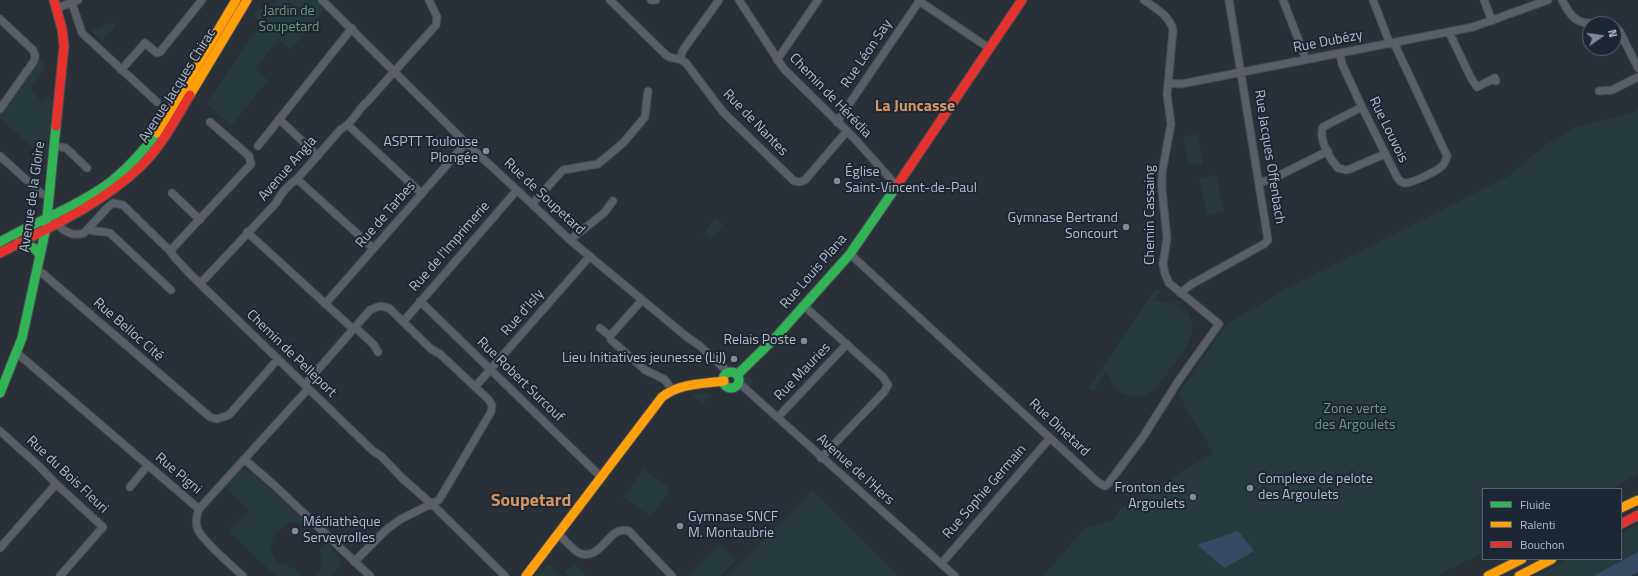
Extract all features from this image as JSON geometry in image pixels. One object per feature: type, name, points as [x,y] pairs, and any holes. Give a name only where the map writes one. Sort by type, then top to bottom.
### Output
[{"type":"main road","name":"Avenue Jacques Chirac","points":[[0,242],[28,226],[70,206],[105,185],[133,162],[160,128],[236,0]]},
{"type":"main road","name":"Avenue Jacques Chirac","points":[[0,253],[107,194],[140,167],[164,138],[247,0]]},
{"type":"main road","name":"Rue Louis Plana","points":[[732,378],[764,350],[850,254],[1022,0]]},
{"type":"main road","name":"Avenue de la Gloire","points":[[0,393],[17,354],[25,327],[46,228],[64,46],[62,29],[55,4]]},
{"type":"main road","points":[[50,197],[58,204],[70,206]]},
{"type":"main road","points":[[18,243],[34,248],[40,255]]},
{"type":"main road","points":[[526,576],[662,397],[672,389],[686,384],[732,378]]},
{"type":"main road","points":[[1622,508],[1638,500]]},
{"type":"main road","points":[[1622,523],[1638,515]]},
{"type":"main road","points":[[1488,576],[1520,560]]},
{"type":"main road","points":[[1519,576],[1550,560]]},
{"type":"street","points":[[121,70],[145,43],[157,53],[202,0]]},
{"type":"street","name":"Rue de Soupetard","points":[[322,0],[352,28],[466,143],[570,240],[700,346],[732,378]]},
{"type":"street","name":"Avenue Angla","points":[[200,284],[247,232],[276,203],[288,187],[318,156],[340,130],[348,125],[356,115],[358,109],[368,102],[436,25],[437,17],[429,0]]},
{"type":"street","name":"Rue de Nantes","points":[[610,0],[666,56],[680,59],[686,63],[723,112],[794,181],[799,182],[805,180],[847,131]]},
{"type":"street","points":[[651,0],[656,0]]},
{"type":"street","points":[[680,59],[683,50],[719,0]]},
{"type":"street","name":"Chemin de Hérédia","points":[[738,0],[777,60],[795,82],[847,131],[896,185]]},
{"type":"street","points":[[777,60],[818,0]]},
{"type":"street","points":[[919,0],[990,48]]},
{"type":"street","name":"Rue Léon Say","points":[[837,122],[919,0]]},
{"type":"street","name":"Chemin Cassaing","points":[[1144,0],[1167,18],[1172,24],[1173,42],[1167,95],[1171,124],[1163,169],[1162,190],[1167,238],[1164,264],[1165,274],[1169,283],[1219,324]]},
{"type":"street","name":"Rue Jacques Offenbach","points":[[1180,293],[1192,284],[1264,244],[1268,240],[1229,0]]},
{"type":"street","points":[[1283,0],[1305,60]]},
{"type":"street","points":[[1373,0],[1392,44]]},
{"type":"street","points":[[1484,0],[1492,21]]},
{"type":"street","name":"Rue Dubézy","points":[[1168,83],[1181,84],[1473,27],[1548,0]]},
{"type":"street","points":[[1562,0],[1569,13],[1575,19],[1582,21]]},
{"type":"street","points":[[55,4],[75,1],[82,33],[157,102]]},
{"type":"street","points":[[0,19],[33,50],[35,56],[34,61],[0,109]]},
{"type":"street","points":[[258,146],[352,28]]},
{"type":"street","points":[[1449,32],[1471,78],[1477,87],[1495,78],[1496,81]]},
{"type":"street","points":[[1622,36],[1638,68]]},
{"type":"street","name":"Rue Louvois","points":[[1340,54],[1342,64],[1397,177],[1400,181],[1405,183],[1411,182],[1442,167],[1446,162],[1447,156],[1392,44]]},
{"type":"street","points":[[1599,91],[1612,90],[1638,77]]},
{"type":"street","points":[[532,204],[563,170],[598,164],[623,143],[645,117],[648,91]]},
{"type":"street","points":[[1362,107],[1323,127],[1321,135],[1328,151],[1338,168],[1346,170],[1385,154]]},
{"type":"street","points":[[279,119],[318,156]]},
{"type":"street","points":[[170,251],[251,164],[249,156],[210,122]]},
{"type":"street","points":[[348,125],[422,194]]},
{"type":"street","name":"Rue de Tarbes","points":[[325,304],[466,143]]},
{"type":"street","points":[[54,146],[66,148],[87,168]]},
{"type":"street","points":[[1259,182],[1270,180],[1328,151]]},
{"type":"street","points":[[1,159],[41,193],[50,197]]},
{"type":"street","points":[[297,179],[373,248]]},
{"type":"street","name":"Rue de l'Imprimerie","points":[[403,322],[517,190]]},
{"type":"street","points":[[172,193],[200,220]]},
{"type":"street","points":[[570,240],[604,213],[613,201]]},
{"type":"street","name":"Chemin de Pelleport","points":[[56,222],[61,228],[74,235],[84,233],[113,203],[118,203],[129,210],[200,284],[505,576]]},
{"type":"street","points":[[88,228],[91,231],[105,231],[110,233],[171,290]]},
{"type":"street","points":[[247,232],[353,329],[357,329],[374,345],[378,352]]},
{"type":"street","name":"Rue Dinetard","points":[[850,254],[1099,483],[1105,486],[1143,437],[1179,380],[1219,324]]},
{"type":"street","name":"Rue d'Isly","points":[[475,386],[590,256]]},
{"type":"street","name":"Rue Belloc Cité","points":[[37,270],[210,417],[217,419],[229,415],[278,359]]},
{"type":"street","points":[[610,336],[642,300]]},
{"type":"street","name":"Rue Robert Surcouf","points":[[420,301],[601,477]]},
{"type":"street","points":[[803,305],[883,377],[888,385],[884,392],[821,458]]},
{"type":"street","name":"Rue Pigni","points":[[17,354],[199,509],[307,388],[353,329],[370,310],[380,306],[386,307],[403,322]]},
{"type":"street","points":[[354,562],[387,529],[401,519],[437,502],[441,498],[491,412],[492,405],[475,386],[403,322]]},
{"type":"street","points":[[600,328],[610,336],[611,340],[646,370],[664,379],[672,389]]},
{"type":"street","name":"Rue Mauries","points":[[778,417],[847,344]]},
{"type":"street","name":"Avenue de l'Hers","points":[[732,378],[778,417],[821,458],[955,576]]},
{"type":"street","name":"Rue du Bois Fleuri","points":[[0,430],[56,484],[103,526],[60,576]]},
{"type":"street","name":"Rue Sophie Germain","points":[[941,564],[1050,438]]},
{"type":"street","points":[[244,459],[274,485],[370,576]]},
{"type":"street","points":[[130,488],[148,465]]},
{"type":"street","points":[[0,548],[56,484]]},
{"type":"street","points":[[199,509],[196,515],[196,522],[201,535],[243,576]]},
{"type":"street","points":[[558,534],[578,552],[586,553],[599,549],[617,531],[622,529],[629,531],[672,576]]},
{"type":"green space","name":"Jardin de Soupetard","points":[[278,0],[316,0],[325,9],[291,50],[279,39],[255,69],[268,80],[231,126],[206,103]]},
{"type":"green space","points":[[259,7],[267,13],[261,22],[253,16]]},
{"type":"green space","points":[[111,22],[116,26],[102,41],[91,31]]},
{"type":"green space","points":[[39,59],[47,66],[30,90],[42,101],[48,96],[53,101],[46,160],[0,118],[0,114]]},
{"type":"green space","name":"Zone verte des Argoulets","points":[[1638,109],[1638,474],[1612,488],[1482,488],[1482,554],[1437,576],[1043,576],[1086,527],[1113,520],[1120,509],[1213,453],[1178,394],[1226,325],[1285,289],[1507,177],[1544,146],[1573,128],[1633,113]]},
{"type":"green space","points":[[1197,134],[1203,164],[1189,166],[1183,137]]},
{"type":"green space","points":[[1216,175],[1224,211],[1207,215],[1199,178]]},
{"type":"green space","points":[[715,218],[723,224],[712,240],[703,234]]},
{"type":"green space","points":[[1156,288],[1161,291],[1155,301],[1163,301],[1177,305],[1184,309],[1188,314],[1192,327],[1190,340],[1186,347],[1158,386],[1150,393],[1140,397],[1123,394],[1114,387],[1107,371],[1093,392],[1088,388]]},
{"type":"green space","points":[[746,373],[754,381],[749,387],[744,381]]},
{"type":"green space","points":[[709,393],[710,396],[702,405],[692,395]]},
{"type":"green space","points":[[243,469],[252,472],[308,524],[305,527],[294,522],[285,525],[275,535],[271,547],[272,554],[279,565],[285,563],[304,576],[276,576],[228,531],[249,510],[224,487],[239,471]]},
{"type":"green space","points":[[644,469],[671,490],[651,517],[623,497]]},
{"type":"green space","points":[[813,490],[898,576],[727,576]]},
{"type":"green space","points":[[1638,524],[1638,552],[1593,576],[1536,576],[1567,560],[1622,560],[1622,532]]},
{"type":"green space","points":[[327,542],[341,561],[339,564],[341,566],[332,576],[315,576],[322,566],[320,551]]},
{"type":"green space","points":[[720,543],[736,560],[720,576],[687,576]]},
{"type":"green space","points":[[549,563],[561,576],[536,576],[536,575]]},
{"type":"green space","points":[[574,564],[586,576],[569,576],[565,572]]},
{"type":"water","points":[[1238,531],[1254,551],[1225,568],[1197,545]]},
{"type":"water","points":[[1638,552],[1638,572],[1630,576],[1593,576]]},
{"type":"traffic: fast","points":[[0,393],[22,338],[46,228],[56,126]]},
{"type":"traffic: fast","points":[[0,242],[72,206],[113,180],[142,152],[157,133]]},
{"type":"traffic: fast","points":[[737,375],[776,337],[850,254],[896,187]]},
{"type":"traffic: fast","points":[[18,243],[34,248],[40,255]]},
{"type":"traffic: fast","points":[[731,372],[738,377],[739,380],[734,387],[731,388],[724,383],[723,380],[728,373],[731,372]]},
{"type":"traffic: slow","points":[[157,133],[236,0]]},
{"type":"traffic: slow","points":[[190,95],[247,0]]},
{"type":"traffic: slow","points":[[526,576],[662,397],[676,389],[724,381]]},
{"type":"traffic: slow","points":[[1622,508],[1638,500]]},
{"type":"traffic: slow","points":[[1488,576],[1520,560]]},
{"type":"traffic: slow","points":[[1519,576],[1550,560]]},
{"type":"traffic: jam","points":[[54,0],[62,29],[64,46],[56,126]]},
{"type":"traffic: jam","points":[[896,187],[1022,0]]},
{"type":"traffic: jam","points":[[0,253],[73,215],[124,181],[155,151],[190,95]]},
{"type":"traffic: jam","points":[[1622,523],[1638,515]]},
{"type":"place","name":"ASPTT Toulouse Plongée","points":[[486,151]]},
{"type":"place","name":"Église Saint-Vincent-de-Paul","points":[[837,181]]},
{"type":"place","name":"Gymnase Bertrand Soncourt","points":[[1126,227]]},
{"type":"place","name":"Relais Poste","points":[[804,341]]},
{"type":"place","name":"Lieu Initiatives jeunesse (LiJ)","points":[[734,359]]},
{"type":"place","name":"Complexe de pelote des Argoulets","points":[[1250,488]]},
{"type":"place","name":"Fronton des Argoulets","points":[[1193,497]]},
{"type":"place","name":"Gymnase SNCF M. Montaubrie","points":[[680,526]]},
{"type":"place","name":"Médiathèque Serveyrolles","points":[[295,531]]},
{"type":"district","name":"La Juncasse","points":[[915,107]]},
{"type":"district","name":"Soupetard","points":[[531,502]]}]
